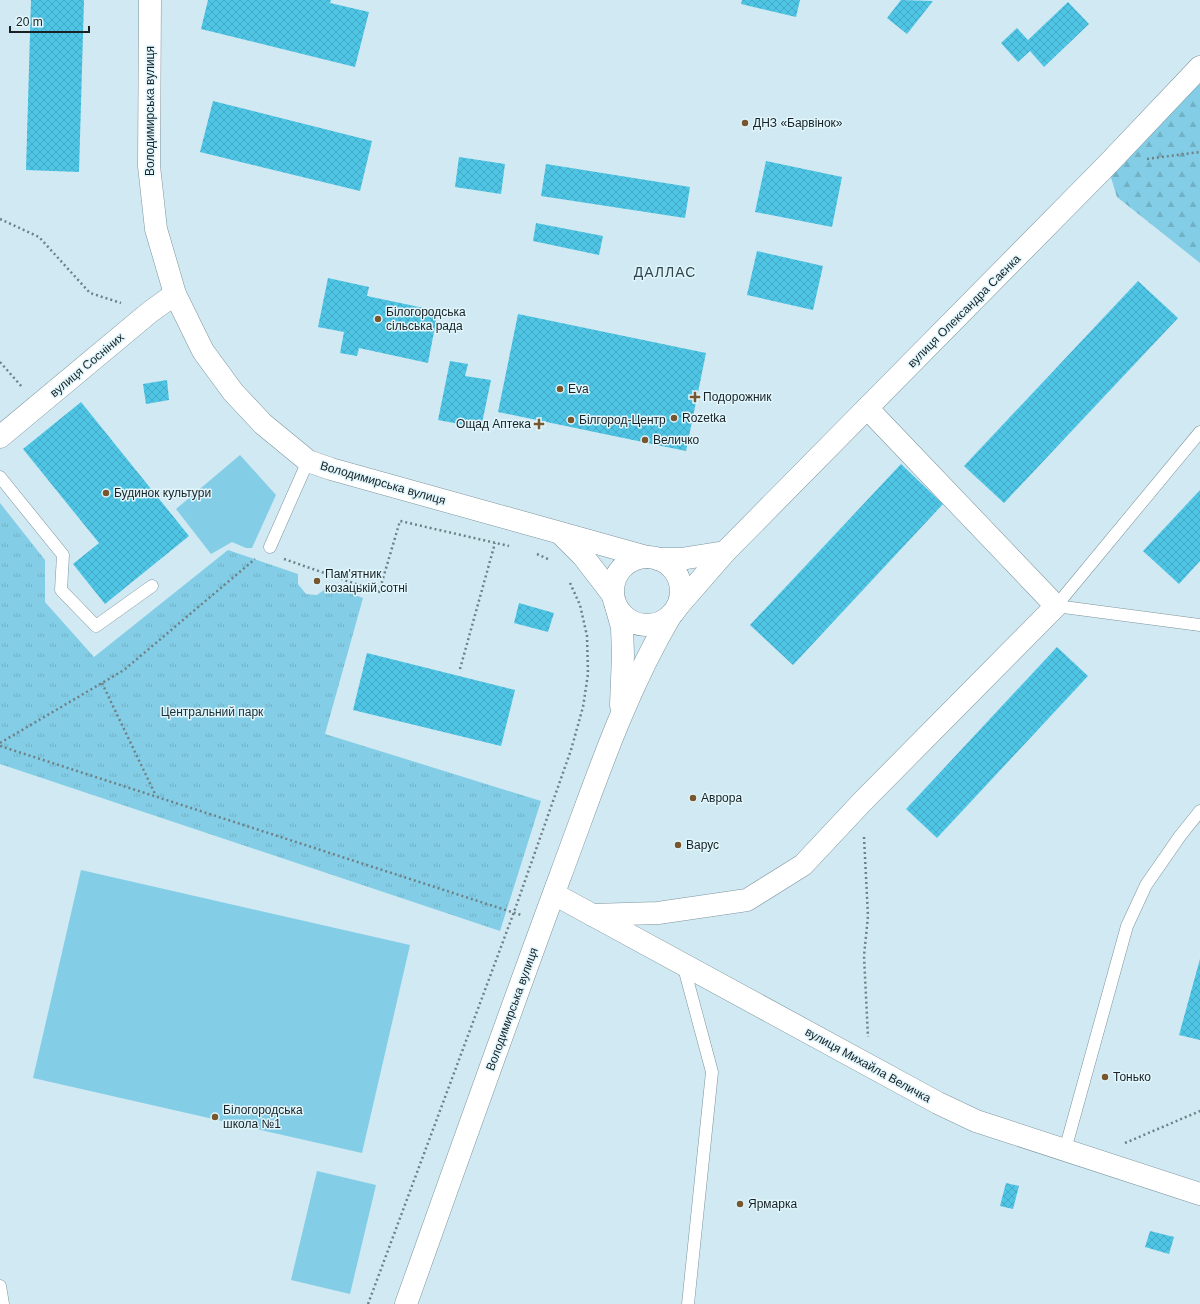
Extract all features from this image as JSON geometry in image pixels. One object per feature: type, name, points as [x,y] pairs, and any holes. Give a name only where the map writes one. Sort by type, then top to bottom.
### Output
[{"type":"street","name":"Володимирська вулиця","points":[[150,0],[149,166],[156,229],[176,294],[203,351],[233,392],[263,424],[308,460],[331,469],[652,558]]},
{"type":"street","name":"вулиця Олександра Саєнка","points":[[674,610],[725,552],[1096,176],[1200,67]]},
{"type":"street","name":"вулиця Сосніних","points":[[0,437],[150,312],[176,294]]},
{"type":"street","points":[[592,916],[658,913],[747,900],[803,865],[862,802],[1056,606],[867,408]]},
{"type":"street","name":"Володимирська вулиця","points":[[559,532],[583,556],[614,600],[622,627],[624,655],[621,714]]},
{"type":"street","points":[[652,558],[668,564],[676,573],[680,584],[681,595],[674,610],[663,621],[653,625],[642,625],[631,622],[622,615],[614,600],[613,584],[618,573],[625,565],[635,559],[652,558],[681,559],[725,552]]},
{"type":"street","name":"Володимирська вулиця","points":[[406,1304],[543,922],[621,714],[656,641],[674,610]]},
{"type":"street","name":"вулиця Михайла Величка","points":[[554,894],[938,1104],[976,1121],[1200,1194]]},
{"type":"lane","points":[[1056,606],[1200,432]]},
{"type":"lane","points":[[270,547],[308,460]]},
{"type":"lane","points":[[0,477],[63,555],[61,590],[96,626],[152,586]]},
{"type":"lane","points":[[1056,606],[1200,625]]},
{"type":"lane","points":[[1065,1150],[1127,926],[1146,885],[1180,836],[1200,811]]},
{"type":"lane","points":[[683,964],[712,1072],[688,1304]]},
{"type":"lane","points":[[0,1286],[3,1304]]},
{"type":"path","points":[[1146,160],[1200,152]]},
{"type":"path","points":[[0,219],[39,237],[90,293],[150,312]]},
{"type":"path","points":[[0,362],[38,406]]},
{"type":"path","points":[[0,744],[124,670],[270,547],[272,555],[379,592],[400,521],[510,546]]},
{"type":"path","points":[[460,669],[495,543]]},
{"type":"path","points":[[533,552],[556,562]]},
{"type":"path","points":[[368,1304],[514,912],[571,750],[583,707],[588,674],[587,636],[580,605],[571,583],[567,578]]},
{"type":"path","points":[[102,683],[156,796]]},
{"type":"path","points":[[0,744],[543,922]]},
{"type":"path","points":[[862,802],[868,916],[864,956],[868,1039]]},
{"type":"path","points":[[1118,1145],[1200,1111]]},
{"type":"green space","points":[[1200,83],[1200,263],[1117,197],[1108,168]]},
{"type":"green space","points":[[240,455],[276,495],[252,548],[246,548],[232,542],[211,554],[176,509]]},
{"type":"green space","name":"Центральний парк","points":[[0,503],[45,560],[45,602],[94,657],[228,550],[298,574],[298,584],[306,594],[317,595],[324,590],[327,584],[363,598],[325,734],[541,801],[500,931],[0,764]]},
{"type":"green space","points":[[81,870],[410,945],[362,1153],[33,1078]]},
{"type":"green space","points":[[317,1171],[376,1185],[350,1294],[291,1280]]},
{"type":"building","points":[[31,0],[84,0],[79,172],[26,170]]},
{"type":"building","points":[[208,0],[331,0],[330,3],[369,12],[355,67],[201,29]]},
{"type":"building","points":[[742,0],[800,0],[796,17],[741,4]]},
{"type":"building","points":[[901,0],[933,1],[907,34],[887,18]]},
{"type":"building","points":[[1068,2],[1089,24],[1044,67],[1030,51],[1018,62],[1001,43],[1017,28],[1028,40]]},
{"type":"building","points":[[213,101],[372,141],[360,191],[200,152]]},
{"type":"building","points":[[459,157],[505,164],[501,194],[455,187]]},
{"type":"building","points":[[766,161],[842,177],[832,227],[755,212]]},
{"type":"building","points":[[546,164],[690,187],[685,218],[541,196]]},
{"type":"building","points":[[536,223],[603,236],[599,255],[533,241]]},
{"type":"building","points":[[757,251],[823,266],[813,310],[747,295]]},
{"type":"building","name":"Білогородська сільська рада","points":[[328,278],[369,287],[367,296],[438,311],[428,363],[359,348],[357,356],[340,353],[344,332],[318,327]]},
{"type":"building","points":[[1138,281],[1178,318],[1004,503],[964,466]]},
{"type":"building","points":[[518,314],[706,353],[686,451],[498,412]]},
{"type":"building","points":[[450,361],[468,364],[465,376],[491,380],[481,428],[438,420]]},
{"type":"building","points":[[167,380],[169,400],[146,404],[143,384]]},
{"type":"building","name":"Будинок культури","points":[[81,402],[189,536],[105,604],[73,564],[99,543],[23,449]]},
{"type":"building","points":[[901,464],[943,504],[793,665],[750,625]]},
{"type":"building","points":[[1200,490],[1200,561],[1179,584],[1143,551]]},
{"type":"building","points":[[519,603],[554,613],[548,632],[514,623]]},
{"type":"building","points":[[1057,647],[1088,676],[937,838],[906,809]]},
{"type":"building","points":[[367,653],[515,690],[501,746],[353,710]]},
{"type":"building","points":[[1200,959],[1200,1040],[1179,1035]]},
{"type":"building","points":[[1006,1183],[1019,1186],[1013,1209],[1000,1206]]},
{"type":"building","points":[[1150,1231],[1174,1237],[1169,1254],[1145,1247]]},
{"type":"place","name":"ДНЗ «Барвінок»","points":[[745,123]]},
{"type":"place","name":"Білогородська сільська рада","points":[[378,319]]},
{"type":"place","name":"Eva","points":[[560,389]]},
{"type":"place","name":"Подорожник","points":[[695,397]]},
{"type":"place","name":"Rozetka","points":[[674,418]]},
{"type":"place","name":"Білгород-Центр","points":[[571,420]]},
{"type":"place","name":"Ощад Аптека","points":[[539,424]]},
{"type":"place","name":"Величко","points":[[645,440]]},
{"type":"place","name":"Будинок культури","points":[[106,493]]},
{"type":"place","name":"Пам'ятник козацькій сотні","points":[[317,581]]},
{"type":"place","name":"Аврора","points":[[693,798]]},
{"type":"place","name":"Варус","points":[[678,845]]},
{"type":"place","name":"Тонько","points":[[1105,1077]]},
{"type":"place","name":"Білогородська школа №1","points":[[215,1117]]},
{"type":"place","name":"Ярмарка","points":[[740,1204]]},
{"type":"district","name":"ДАЛЛАС","points":[[665,272]]}]
